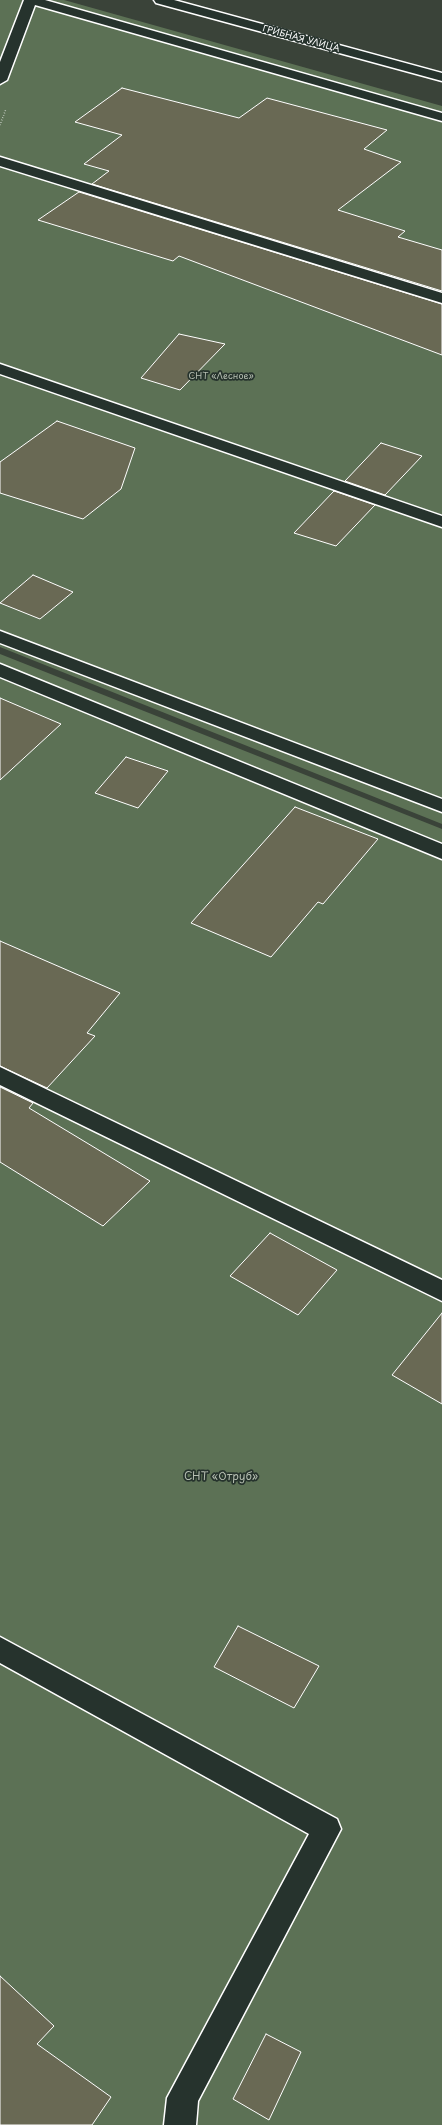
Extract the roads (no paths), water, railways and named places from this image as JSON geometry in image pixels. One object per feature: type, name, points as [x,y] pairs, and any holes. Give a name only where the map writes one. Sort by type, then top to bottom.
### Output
[{"type":"street","points":[[0,80],[31,0],[442,117]]},
{"type":"street","name":"ГРИБНАЯ УЛИЦА","points":[[160,0],[442,77]]},
{"type":"street","points":[[0,161],[442,298]]},
{"type":"street","points":[[0,369],[442,522]]},
{"type":"street","points":[[0,637],[442,806]]},
{"type":"street","points":[[0,670],[442,852]]},
{"type":"street","points":[[0,1075],[442,1291]]},
{"type":"street","points":[[0,1649],[327,1829],[183,2098],[180,2125]]},
{"type":"park label","name":"СНТ «Лесное»","points":[[221,377]]},
{"type":"park label","name":"СНТ «Отруб»","points":[[221,1477]]}]
